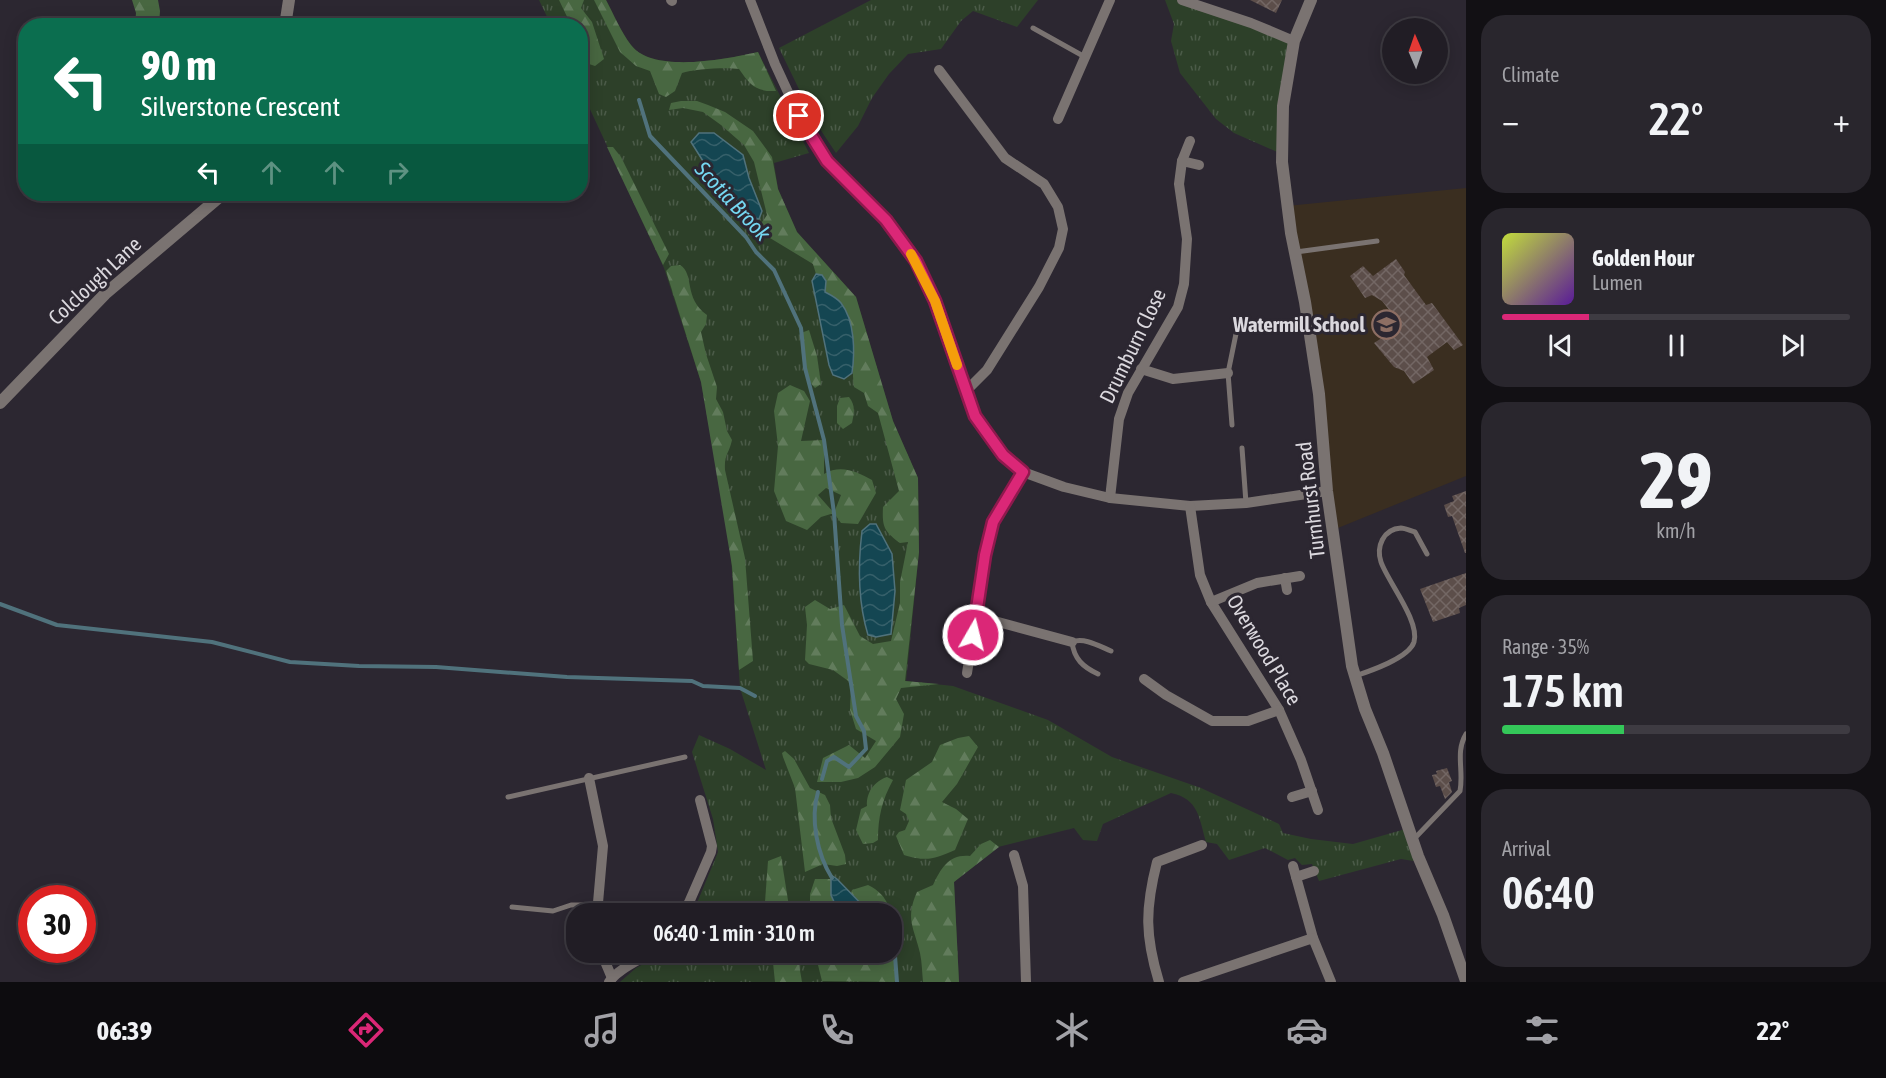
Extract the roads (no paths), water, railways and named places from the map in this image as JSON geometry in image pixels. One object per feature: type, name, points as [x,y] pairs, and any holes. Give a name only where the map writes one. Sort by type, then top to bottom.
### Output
[{"type":"street","points":[[286,18],[289,0]]},
{"type":"street","points":[[750,0],[775,64],[799,116],[827,161],[886,220],[916,261],[935,301],[975,416],[1003,455],[1023,472],[1064,487],[1110,498],[1190,506],[1246,503],[1327,490]]},
{"type":"street","points":[[1058,119],[1110,0]]},
{"type":"street","points":[[1184,0],[1251,23],[1294,41]]},
{"type":"street","name":"Turnhurst Road","points":[[1311,0],[1294,41],[1283,106],[1281,142],[1283,181],[1319,394],[1327,490],[1355,676],[1418,856],[1443,915],[1466,981]]},
{"type":"street","points":[[939,70],[1005,158],[1044,184],[1058,207],[1063,229],[1059,248],[1039,286],[987,370],[967,390]]},
{"type":"street","name":"Drumburn Close","points":[[1110,498],[1119,419],[1128,393],[1178,307],[1184,284],[1186,239],[1179,184],[1182,161],[1190,141]]},
{"type":"street","points":[[1182,161],[1199,165]]},
{"type":"street","name":"Colclough Lane","points":[[0,403],[105,294],[215,201]]},
{"type":"street","points":[[1141,369],[1173,379],[1228,373]]},
{"type":"street","points":[[967,673],[985,555],[993,522],[1023,472]]},
{"type":"street","name":"Overwood Place","points":[[1190,506],[1200,575],[1211,602],[1279,711],[1301,760],[1318,810]]},
{"type":"street","points":[[1211,602],[1257,583],[1300,576]]},
{"type":"street","points":[[1285,578],[1287,590]]},
{"type":"street","points":[[976,616],[1072,642]]},
{"type":"street","points":[[1144,679],[1166,695],[1212,721],[1248,721],[1279,711]]},
{"type":"street","points":[[589,778],[603,846],[598,903]]},
{"type":"street","points":[[1292,797],[1311,791]]},
{"type":"street","points":[[689,903],[712,846],[700,800]]},
{"type":"street","points":[[1159,982],[1147,931],[1150,887],[1157,862],[1202,845]]},
{"type":"street","points":[[1014,855],[1023,886],[1026,982]]},
{"type":"street","points":[[1293,866],[1313,938],[1330,982]]},
{"type":"street","points":[[1296,878],[1314,871]]},
{"type":"street","points":[[1183,982],[1202,979],[1313,938]]},
{"type":"street","points":[[605,963],[611,980],[636,963]]},
{"type":"lane","points":[[1033,28],[1085,57]]},
{"type":"lane","points":[[1295,252],[1377,241]]},
{"type":"lane","points":[[1233,425],[1228,373],[1238,324]]},
{"type":"lane","points":[[1242,448],[1246,503]]},
{"type":"lane","points":[[1355,676],[1386,664],[1408,652],[1414,642],[1413,626],[1381,562],[1379,545],[1386,534],[1401,528],[1414,532],[1427,554]]},
{"type":"lane","points":[[1098,675],[1083,667],[1073,650],[1072,642],[1077,640],[1089,642],[1111,651]]},
{"type":"lane","points":[[1413,840],[1460,791],[1459,754],[1466,734]]},
{"type":"lane","points":[[508,797],[685,757]]},
{"type":"lane","points":[[512,908],[554,911],[566,907]]},
{"type":"water","points":[[699,133],[714,133],[743,155],[762,211],[759,219],[754,219],[708,169],[691,142]]},
{"type":"water","points":[[816,274],[822,275],[826,281],[825,292],[839,301],[849,319],[854,346],[853,365],[852,373],[844,379],[833,375],[829,365],[812,281]]},
{"type":"water","points":[[870,524],[876,524],[892,554],[895,591],[891,634],[876,637],[868,635],[862,609],[860,583],[862,531]]},
{"type":"water","points":[[831,875],[860,903],[835,903],[831,895]]},
{"type":"waterway","name":"Scotia Brook","points":[[639,100],[650,136],[746,237],[756,252],[774,270],[801,328],[805,368],[824,440],[834,513],[842,625],[856,716],[864,731],[866,749],[849,767],[834,757],[827,761],[822,779]]},
{"type":"waterway","points":[[0,604],[57,625],[212,642],[290,662],[436,667],[567,677],[692,681],[703,686],[740,688],[755,696]]},
{"type":"waterway","points":[[818,792],[815,813],[816,836],[822,858],[832,878]]},
{"type":"waterway","points":[[896,963],[897,982]]},
{"type":"place","name":"Watermill School","points":[[1386,325]]}]
